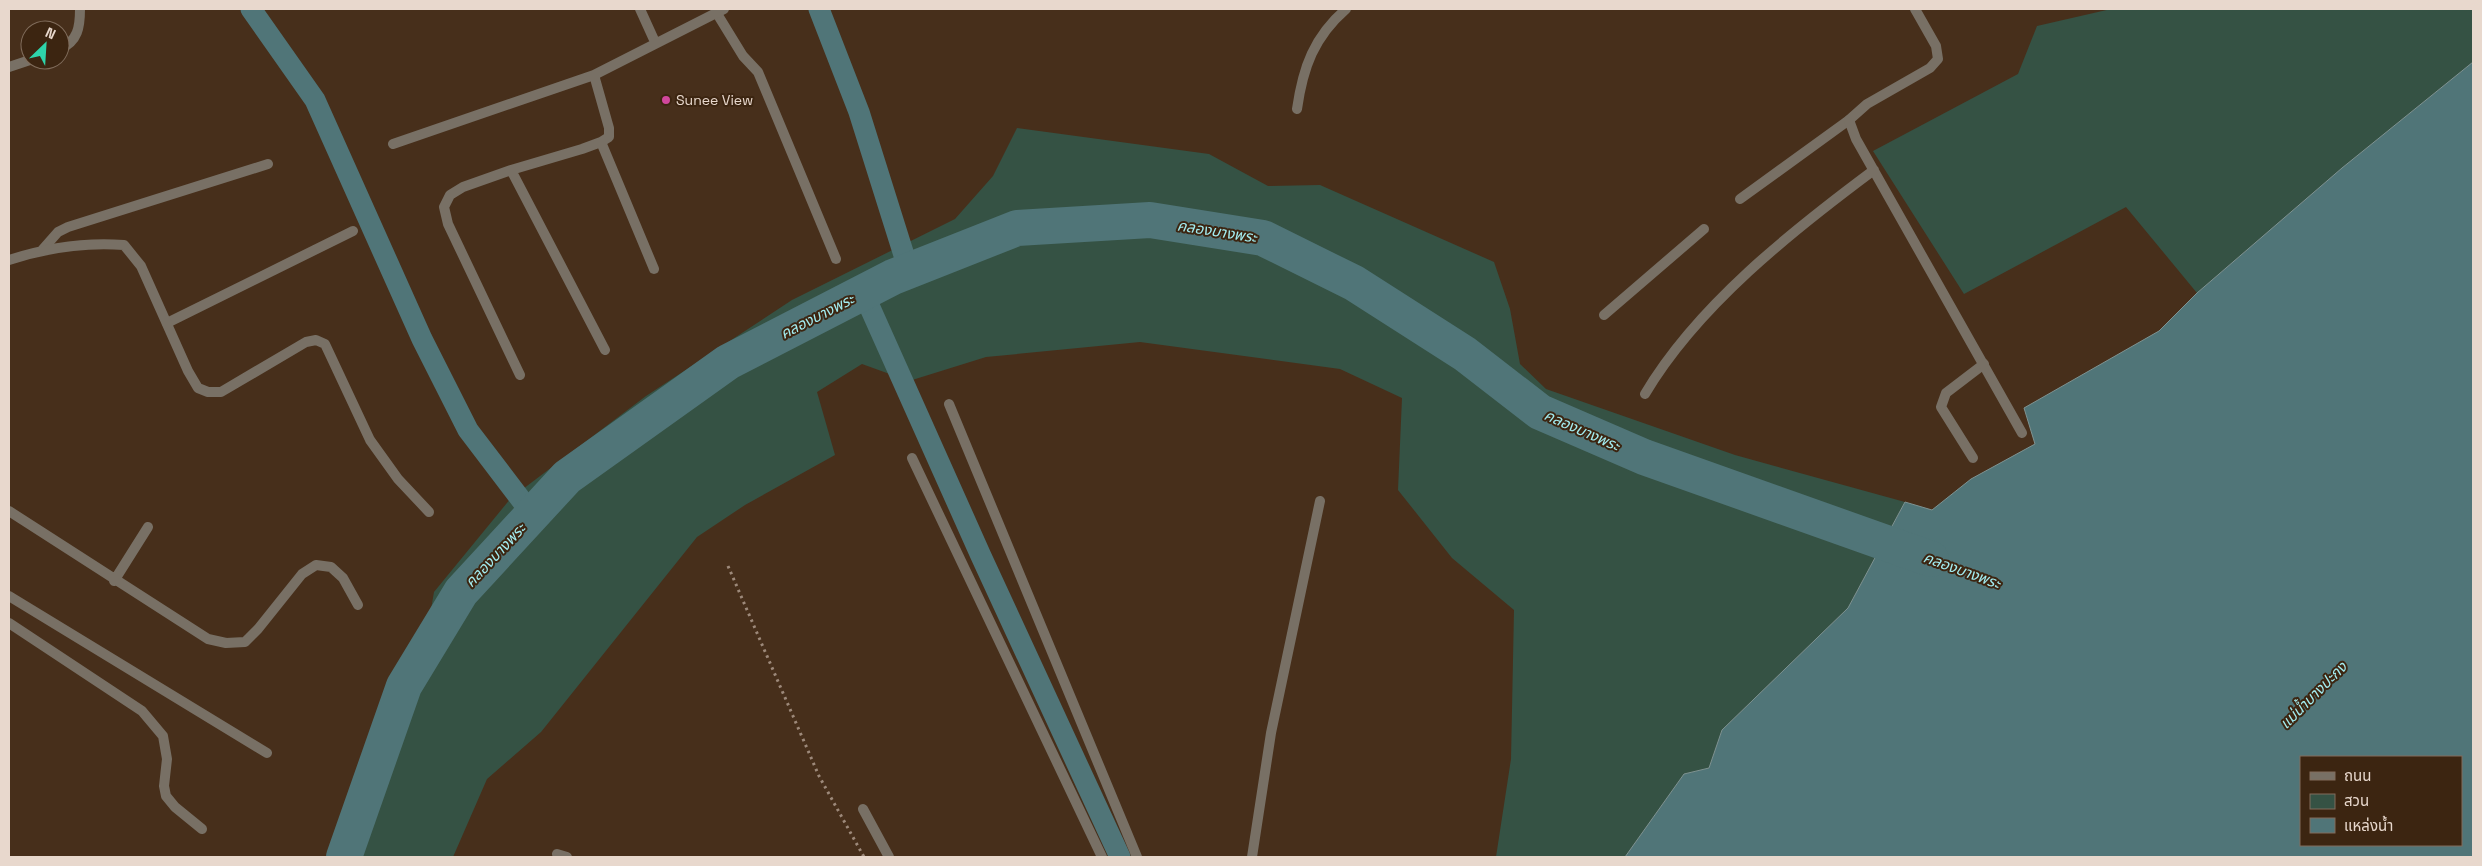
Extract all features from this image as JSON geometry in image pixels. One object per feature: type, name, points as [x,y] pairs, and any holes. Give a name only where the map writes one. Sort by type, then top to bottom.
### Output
[{"type":"street","points":[[70,45],[78,33],[80,9]]},
{"type":"street","points":[[640,9],[655,42]]},
{"type":"street","points":[[1297,109],[1301,78],[1314,48],[1332,21],[1346,9]]},
{"type":"street","points":[[1740,199],[1849,120],[1868,104],[1930,68],[1938,59],[1936,46],[1915,9]]},
{"type":"street","points":[[393,144],[594,75],[720,10],[743,56],[758,72],[836,259]]},
{"type":"street","points":[[520,375],[448,224],[444,207],[450,195],[463,187],[601,142],[609,137],[610,128],[594,75]]},
{"type":"street","points":[[1849,120],[1856,139],[2022,432]]},
{"type":"street","points":[[601,142],[654,269]]},
{"type":"street","points":[[43,249],[58,232],[68,226],[268,164]]},
{"type":"street","points":[[512,170],[605,350]]},
{"type":"street","points":[[1645,394],[1679,344],[1727,295],[1798,228],[1874,170]]},
{"type":"street","points":[[1604,314],[1704,229]]},
{"type":"street","points":[[167,323],[354,231]]},
{"type":"street","points":[[9,260],[43,249],[104,244],[124,245],[141,266],[188,371],[198,388],[208,392],[221,392],[306,342],[316,340],[325,344],[370,440],[398,479],[429,512]]},
{"type":"street","points":[[1973,458],[1941,407],[1946,393],[1984,364]]},
{"type":"street","points":[[948,404],[1137,857]]},
{"type":"street","points":[[912,458],[1102,857]]},
{"type":"street","points":[[1252,857],[1271,733],[1320,501]]},
{"type":"street","points":[[9,512],[114,581],[208,639],[226,643],[245,642],[258,629],[302,574],[316,566],[331,567],[343,578],[358,605]]},
{"type":"street","points":[[114,581],[148,527]]},
{"type":"street","points":[[9,596],[267,753]]},
{"type":"street","points":[[9,623],[142,711],[163,736],[167,759],[164,786],[166,796],[175,807],[202,829]]},
{"type":"street","points":[[863,809],[889,857]]},
{"type":"path","points":[[728,566],[819,776],[864,857]]},
{"type":"green space","points":[[2111,9],[2473,9],[2473,62],[2342,168],[2197,293],[2126,207],[1964,294],[1873,151],[2018,74],[2037,26]]},
{"type":"green space","points":[[1017,128],[1209,154],[1268,186],[1320,185],[1494,262],[1510,309],[1520,364],[1546,389],[1735,455],[1905,502],[1848,608],[1722,730],[1709,768],[1684,774],[1625,857],[1496,857],[1511,759],[1514,610],[1452,558],[1398,490],[1402,398],[1340,369],[1140,342],[986,357],[909,381],[862,364],[817,392],[835,455],[745,505],[697,537],[541,732],[487,779],[453,857],[358,857],[377,794],[419,679],[434,592],[511,498],[646,396],[792,300],[955,219],[993,176]]},
{"type":"water","name":"แม่น้ำบางปะกง","points":[[2473,62],[2473,857],[1625,857],[1684,774],[1709,768],[1722,730],[1848,608],[1905,502],[1932,510],[1971,479],[2035,444],[2024,408],[2159,331],[2197,293],[2342,168]]},
{"type":"waterway","points":[[251,9],[315,100],[422,339],[468,430],[532,514]]},
{"type":"waterway","points":[[819,9],[859,112],[909,271]]},
{"type":"waterway","name":"คลองบางพระ","points":[[344,857],[404,686],[461,592],[567,477],[728,362],[893,277],[1017,228],[1150,220],[1263,238],[1354,283],[1465,354],[1540,412],[1644,457],[1931,559]]},
{"type":"waterway","points":[[863,292],[981,556],[1120,857]]},
{"type":"place","name":"Sunee View","points":[[666,100]]}]
